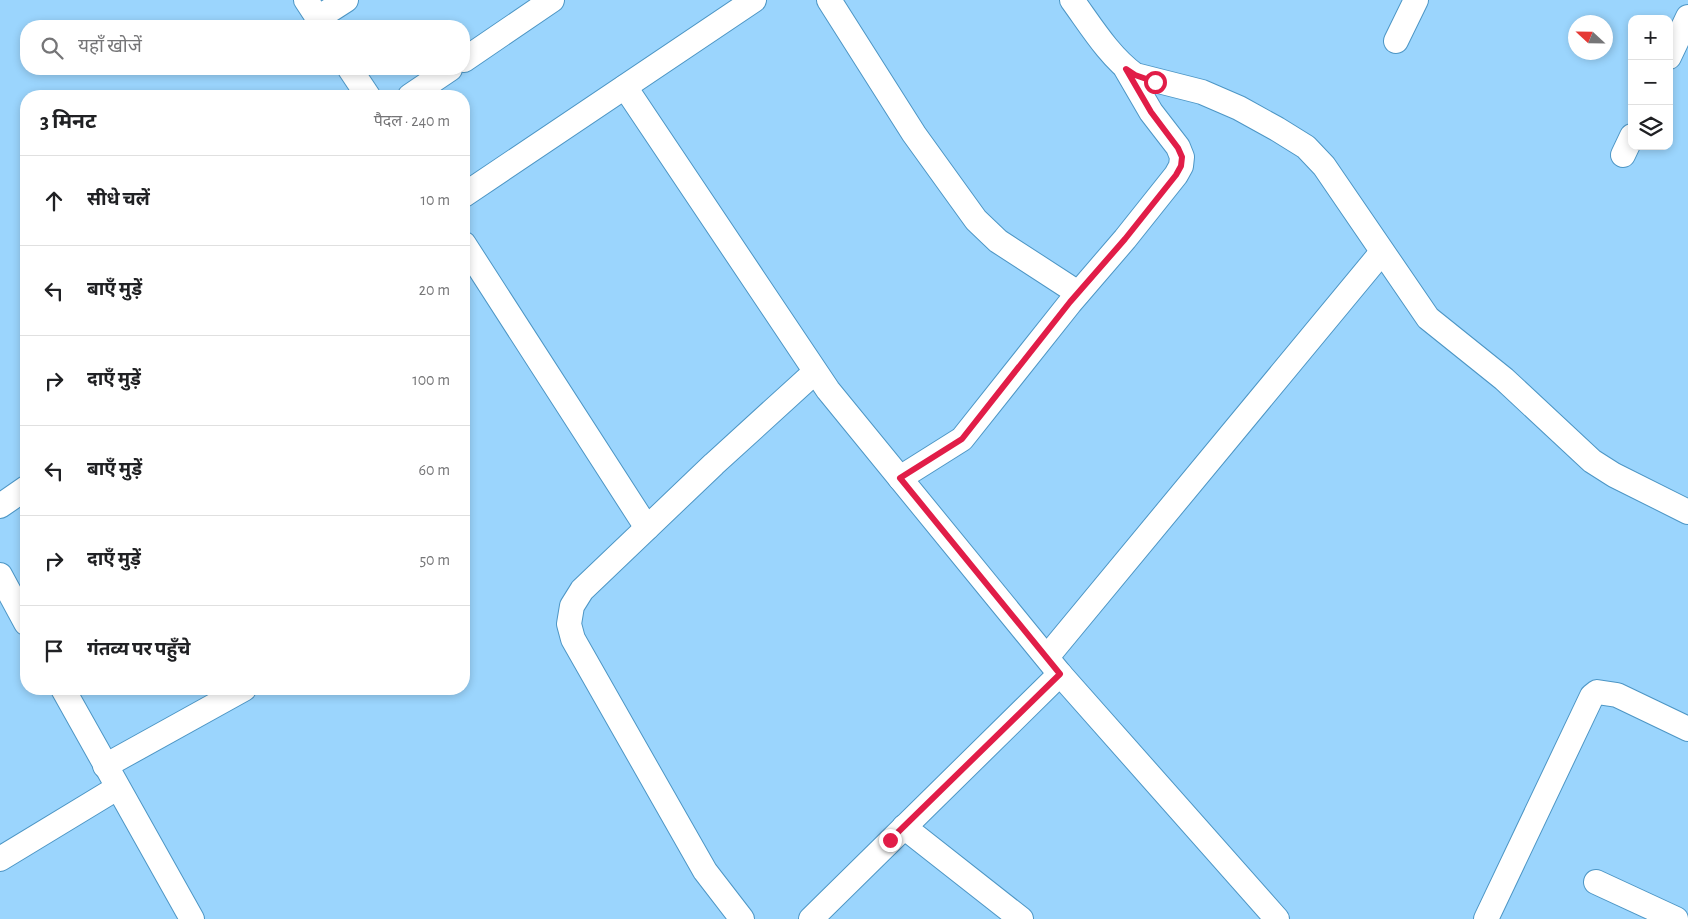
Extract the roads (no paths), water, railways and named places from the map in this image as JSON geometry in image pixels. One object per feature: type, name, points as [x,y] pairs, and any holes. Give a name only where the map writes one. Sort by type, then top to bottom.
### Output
[{"type":"street","points":[[315,15],[346,0]]},
{"type":"street","points":[[470,56],[552,0]]},
{"type":"street","points":[[470,191],[754,0]]},
{"type":"street","points":[[829,0],[914,134],[976,220],[1006,247],[1078,293]]},
{"type":"street","points":[[900,478],[962,439],[1078,293],[1176,175],[1181,166],[1182,157],[1178,148],[1151,112],[1126,69],[1104,44],[1072,0]]},
{"type":"street","points":[[1396,41],[1416,0]]},
{"type":"street","points":[[1673,49],[1688,17]]},
{"type":"street","points":[[1126,69],[1143,78],[1202,92],[1239,108],[1306,147],[1324,166],[1428,318],[1504,379],[1592,461],[1614,475],[1688,512]]},
{"type":"street","points":[[354,75],[364,90]]},
{"type":"street","points":[[419,90],[441,75]]},
{"type":"street","points":[[625,87],[828,390],[1054,666],[1277,919]]},
{"type":"street","points":[[811,919],[904,827],[1054,666],[1382,252]]},
{"type":"street","points":[[470,253],[647,528]]},
{"type":"street","points":[[742,919],[704,871],[574,639],[569,624],[572,606],[582,590],[714,464],[816,372]]},
{"type":"street","points":[[0,506],[20,492]]},
{"type":"street","points":[[0,575],[20,612]]},
{"type":"street","points":[[1486,919],[1592,696],[1597,692],[1617,695],[1688,729]]},
{"type":"street","points":[[66,695],[192,919]]},
{"type":"street","points":[[106,766],[233,695]]},
{"type":"street","points":[[0,859],[117,788]]},
{"type":"street","points":[[904,827],[1021,919]]},
{"type":"street","points":[[1596,882],[1676,919]]}]
